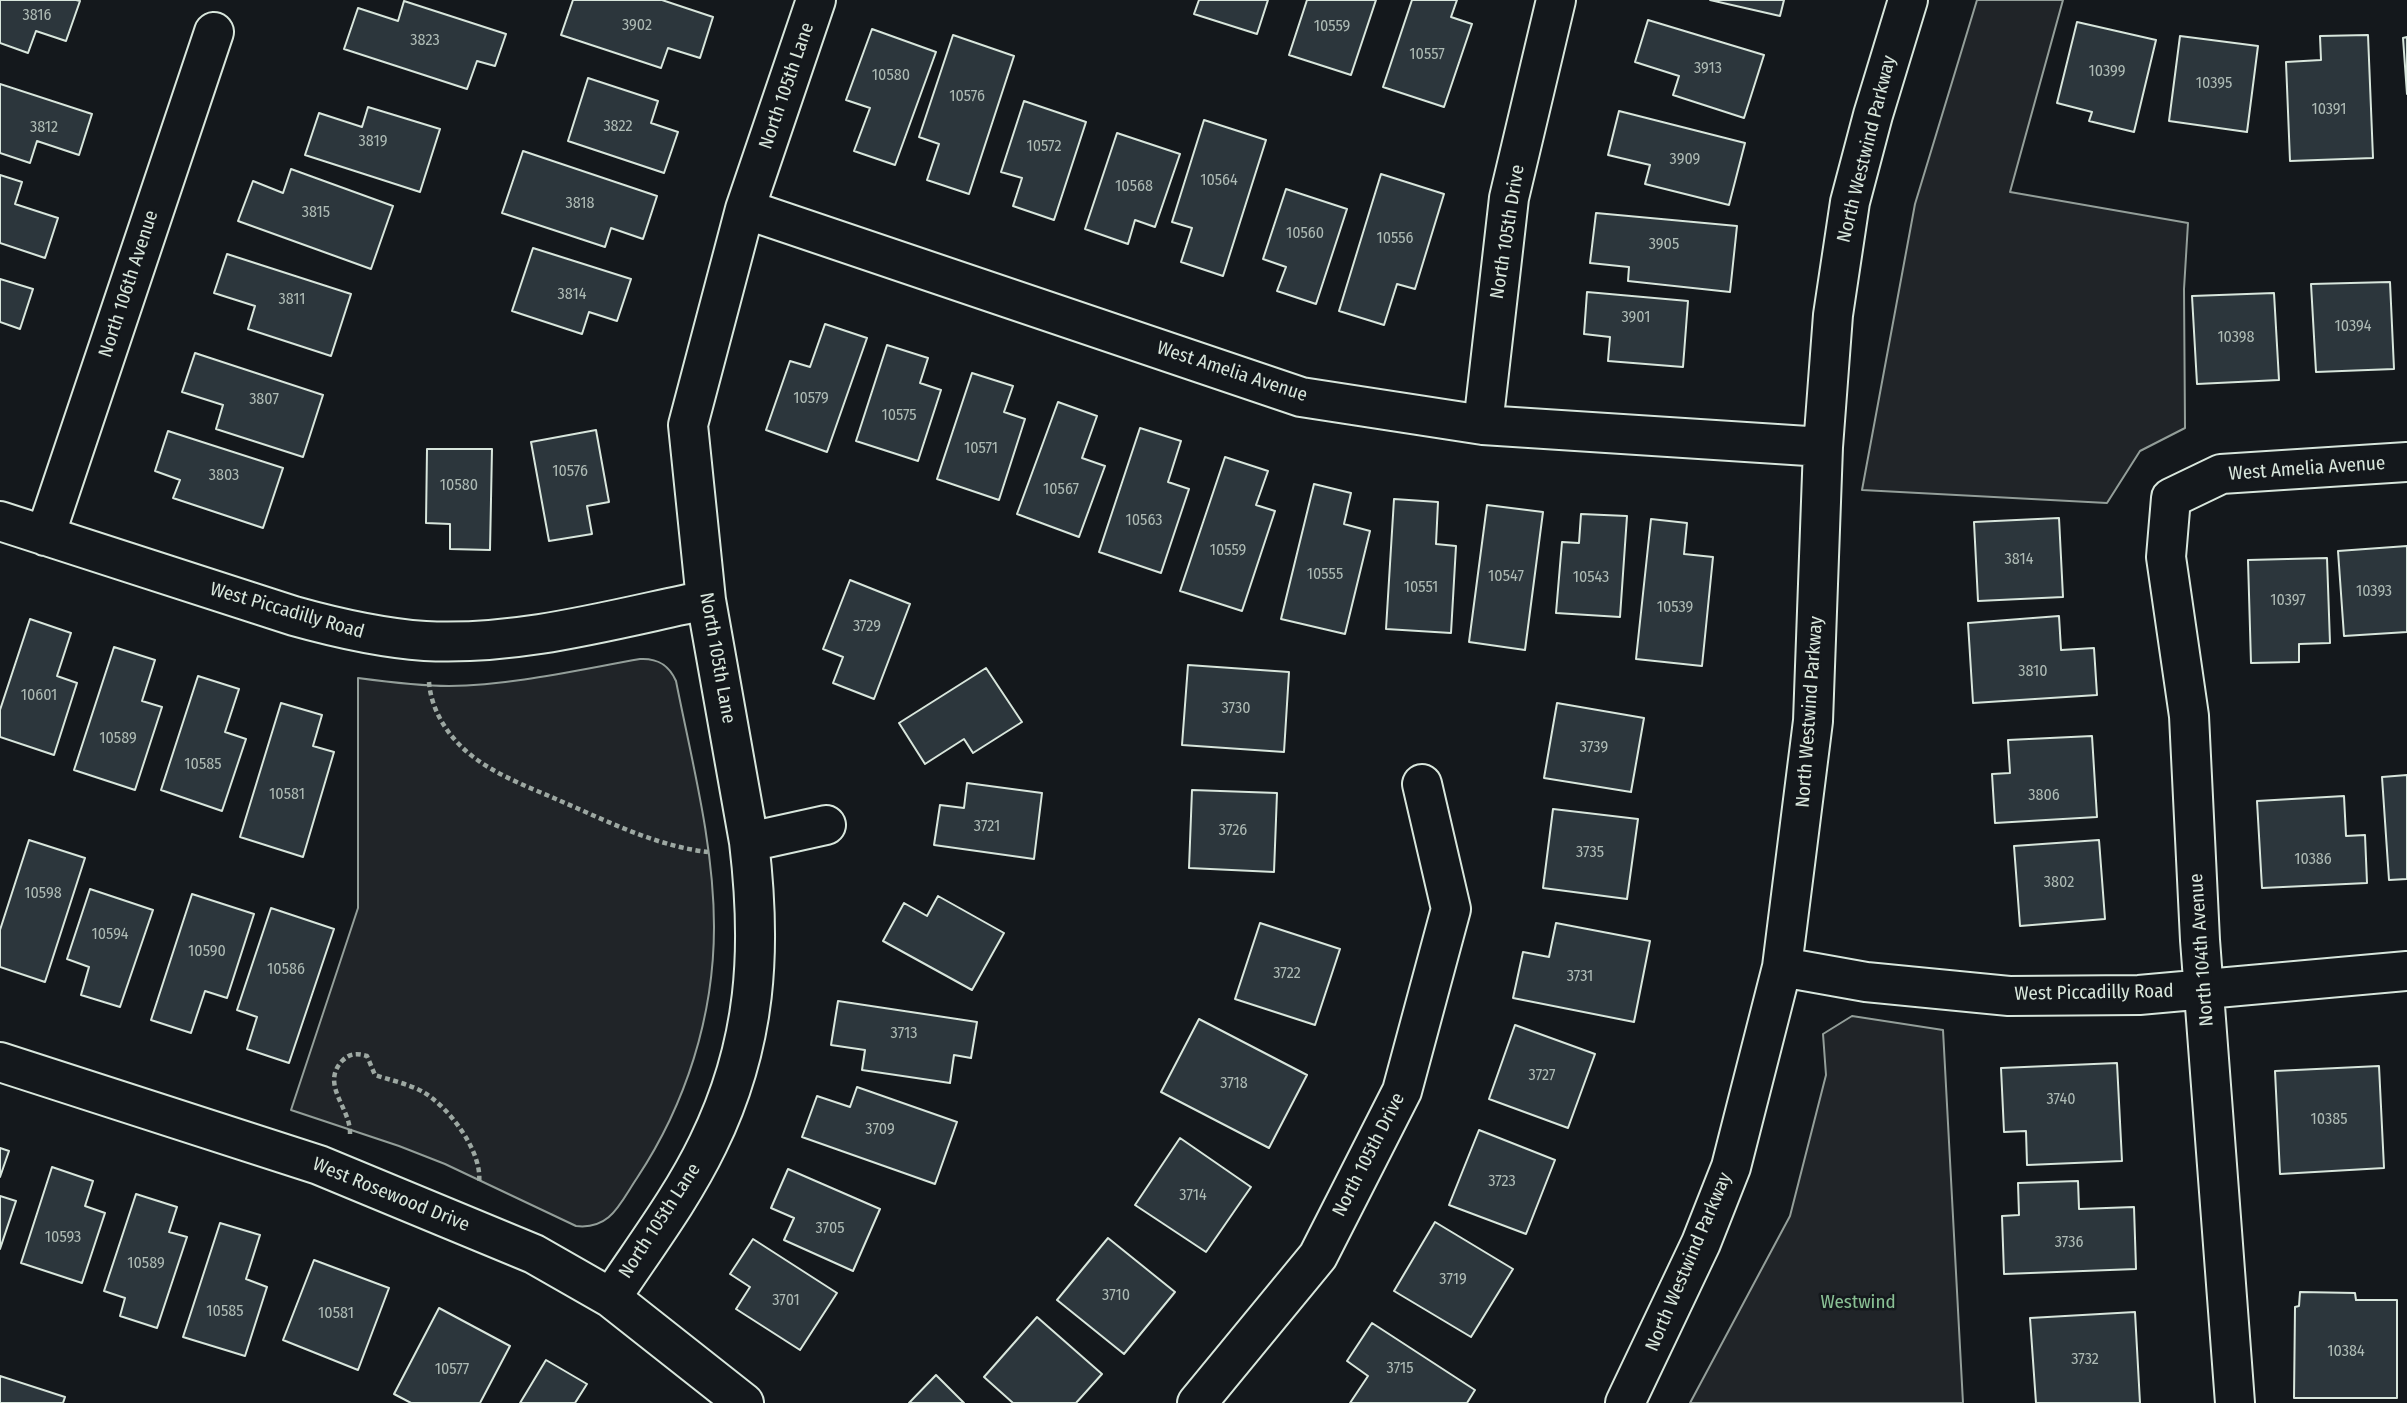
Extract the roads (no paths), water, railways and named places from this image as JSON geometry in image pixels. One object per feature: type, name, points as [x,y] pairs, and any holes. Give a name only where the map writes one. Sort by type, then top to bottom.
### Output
[{"type":"street","name":"North 105th Lane","points":[[611,1298],[707,1147],[731,1089],[749,1021],[756,952],[754,881],[706,600],[688,425],[745,209],[816,0]]},
{"type":"street","name":"North 105th Drive","points":[[1483,425],[1509,198],[1556,0]]},
{"type":"street","name":"North Westwind Parkway","points":[[1625,1403],[1701,1243],[1731,1167],[1783,967],[1813,721],[1823,447],[1833,315],[1850,202],[1908,0]]},
{"type":"street","name":"North 106th Avenue","points":[[45,536],[214,32]]},
{"type":"street","name":"West Amelia Avenue","points":[[745,209],[1301,397],[1483,425],[1823,447]]},
{"type":"street","name":"West Amelia Avenue","points":[[2171,498],[2221,474],[2407,462]]},
{"type":"street","name":"North 104th Avenue","points":[[2171,498],[2166,557],[2189,716],[2200,940],[2235,1403]]},
{"type":"street","name":"West Piccadilly Road","points":[[0,521],[293,616],[328,626],[396,639],[500,639],[565,629],[706,600]]},
{"type":"street","name":"North 105th Drive","points":[[1197,1403],[1318,1256],[1402,1091],[1451,909],[1422,784]]},
{"type":"street","points":[[749,842],[826,825]]},
{"type":"street","name":"West Piccadilly Road","points":[[1783,967],[1866,982],[2009,996],[2139,995],[2407,971]]},
{"type":"street","name":"West Rosewood Drive","points":[[0,1062],[319,1165],[534,1254],[611,1298],[744,1403]]},
{"type":"park label","name":"Westwind","points":[[1858,1303]]}]
